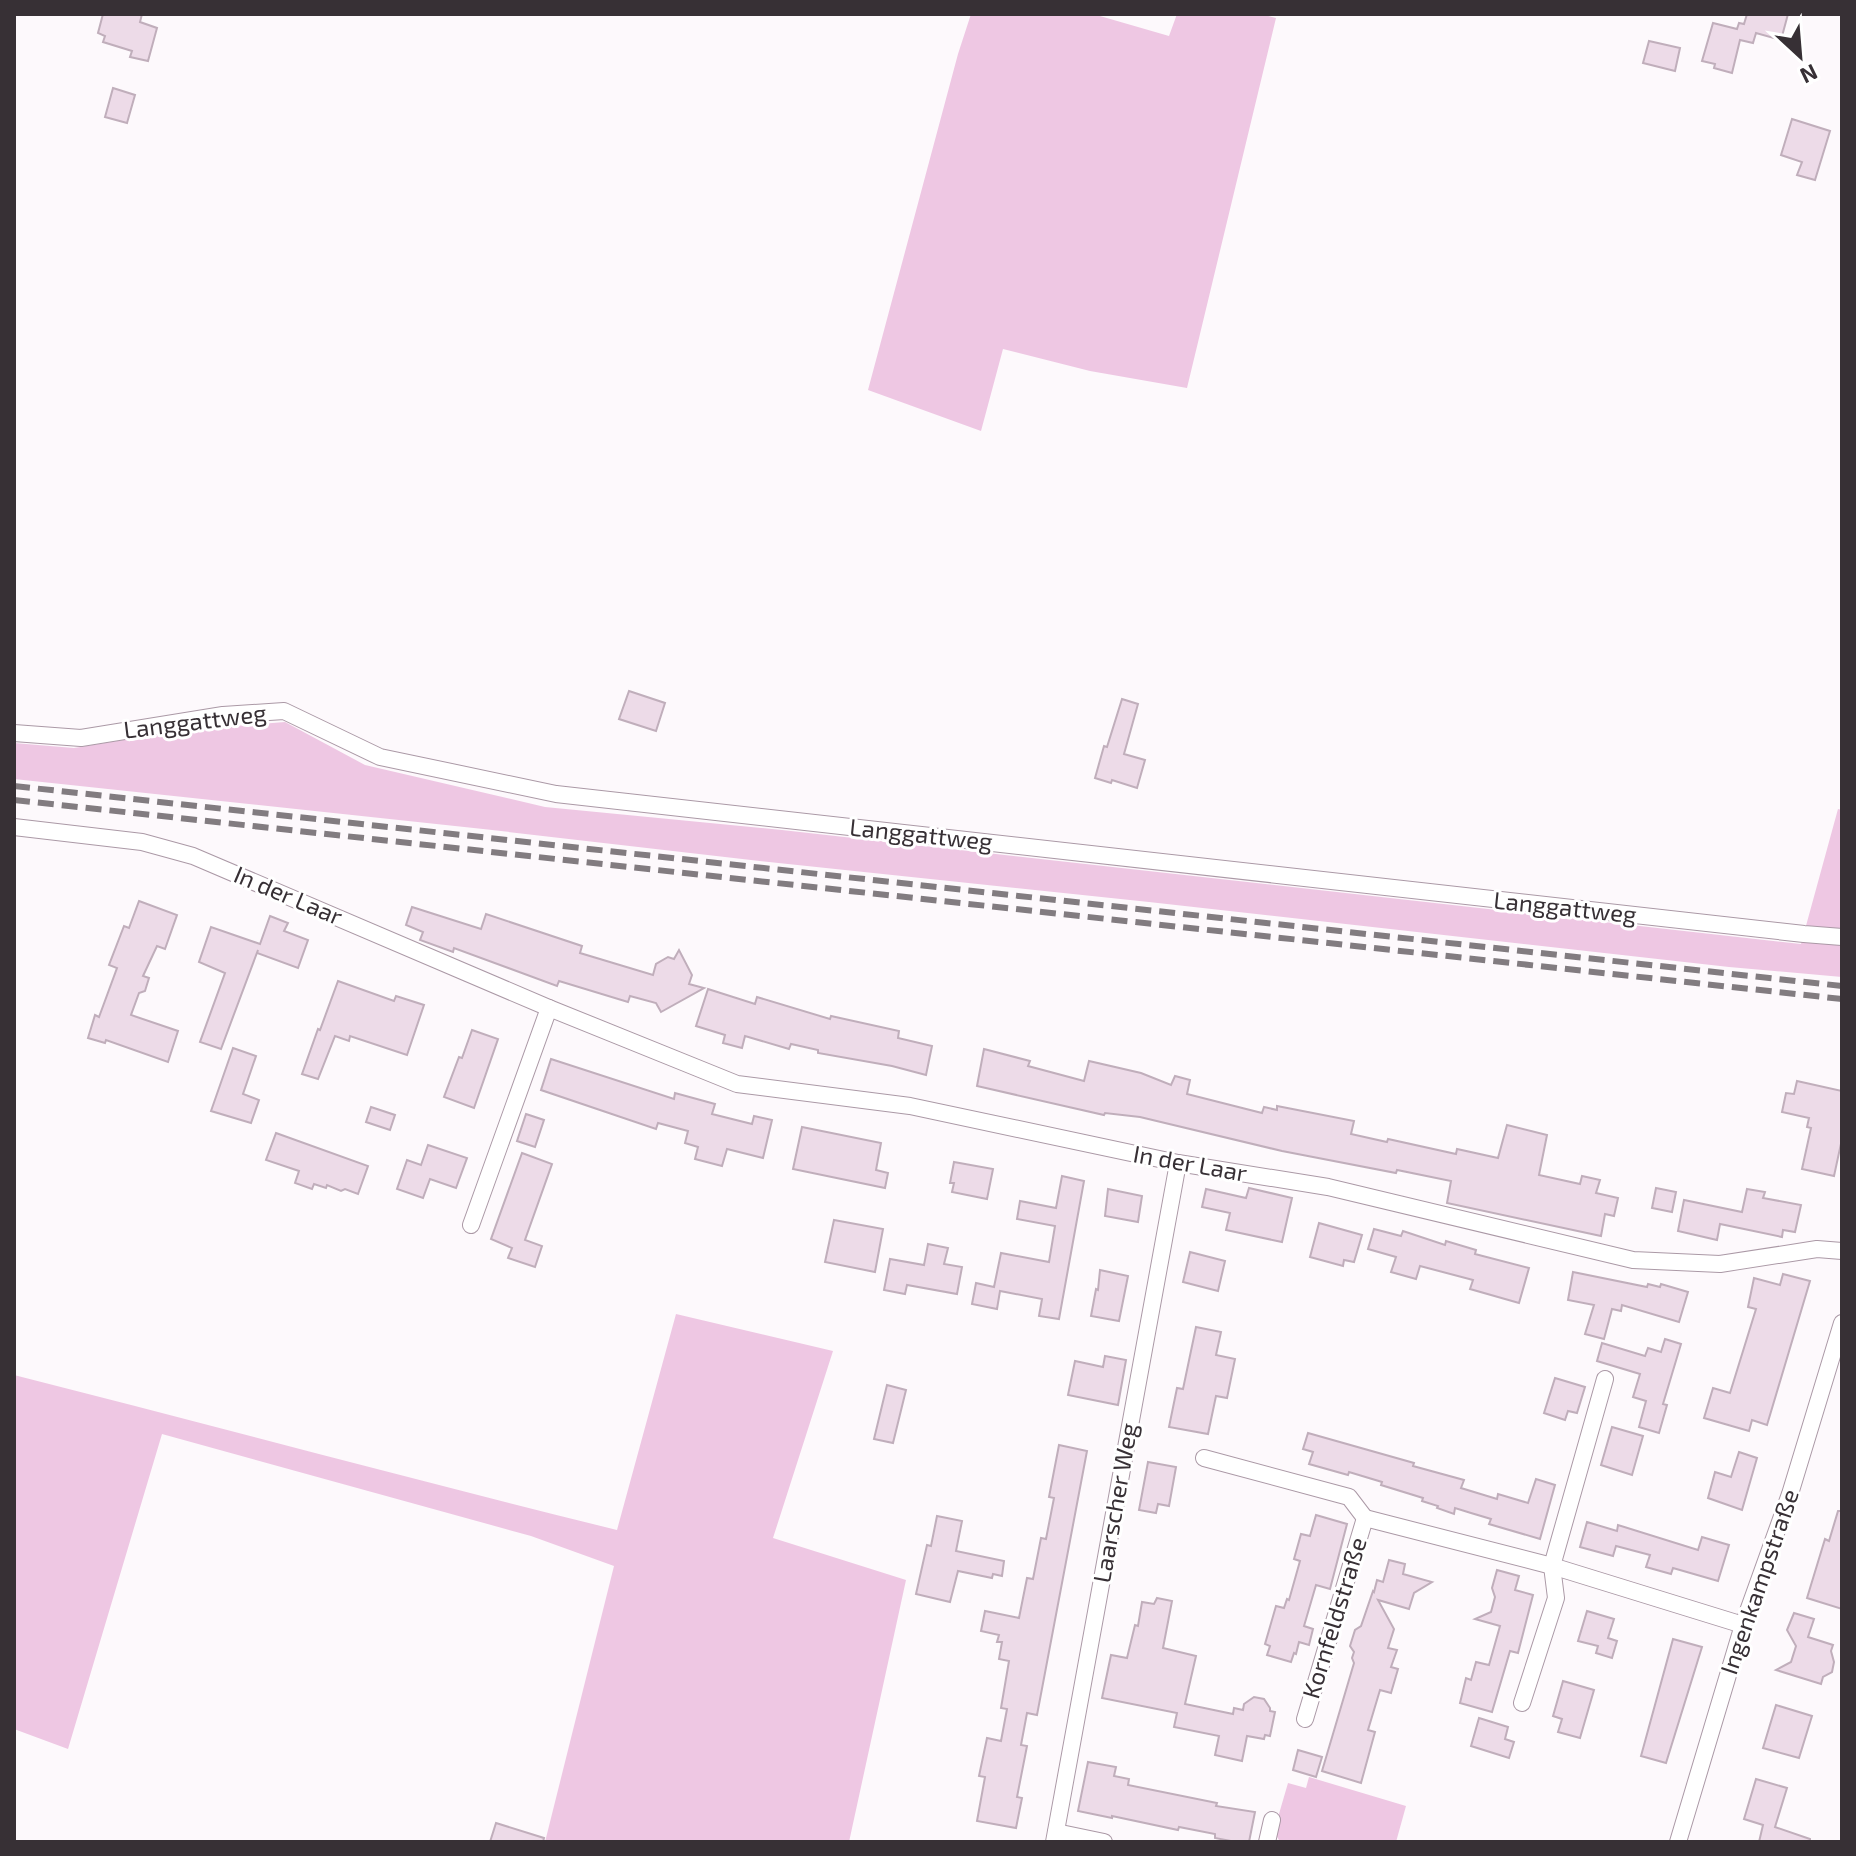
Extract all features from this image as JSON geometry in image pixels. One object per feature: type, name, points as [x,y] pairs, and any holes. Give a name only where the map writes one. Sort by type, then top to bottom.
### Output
[{"type":"street","name":"Langgattweg","points":[[14,733],[81,738],[223,715],[284,711],[380,757],[556,794],[1842,937]]},
{"type":"street","name":"In der Laar","points":[[14,827],[142,842],[193,856],[549,1008],[737,1084],[910,1106],[1178,1163],[1328,1187],[1633,1260],[1720,1264],[1817,1249],[1842,1251]]},
{"type":"street","points":[[471,1225],[549,1008]]},
{"type":"street","name":"Laarscher Weg","points":[[1055,1837],[1178,1163]]},
{"type":"street","name":"Ingenkampstraße","points":[[1678,1842],[1743,1625],[1790,1494],[1842,1323]]},
{"type":"street","points":[[1522,1703],[1556,1598],[1552,1566],[1605,1379]]},
{"type":"street","points":[[1204,1458],[1349,1497],[1365,1518]]},
{"type":"street","name":"Kornfeldstraße","points":[[1305,1719],[1365,1518],[1552,1566],[1743,1625]]},
{"type":"street","points":[[1267,1842],[1272,1820]]},
{"type":"street","points":[[1055,1837],[1104,1842]]},
{"type":"shaded area","points":[[971,14],[1093,14],[1169,36],[1177,14],[1261,14],[1276,18],[1187,388],[1090,371],[1003,349],[981,431],[868,390]]},
{"type":"shaded area","points":[[285,722],[365,765],[545,807],[782,830],[1801,944],[1838,809],[1842,810],[1842,977],[14,779],[14,743],[74,748],[185,730]]},
{"type":"shaded area","points":[[676,1314],[833,1351],[773,1538],[906,1580],[849,1842],[545,1842],[614,1566],[531,1536],[162,1434],[68,1749],[14,1729],[14,1375],[617,1530]]},
{"type":"shaded area","points":[[1309,1777],[1406,1806],[1396,1842],[1280,1842],[1274,1831],[1288,1783],[1306,1788]]},
{"type":"building","points":[[103,14],[142,14],[140,22],[157,28],[148,61],[130,57],[132,51],[103,42],[105,36],[98,33]]},
{"type":"building","points":[[1747,14],[1788,14],[1781,40],[1756,33],[1753,43],[1740,40],[1732,73],[1702,61],[1713,23],[1737,29],[1739,23],[1744,24]]},
{"type":"building","points":[[1649,41],[1680,48],[1675,71],[1643,63]]},
{"type":"building","points":[[113,88],[135,95],[127,123],[105,117]]},
{"type":"building","points":[[1792,119],[1830,131],[1815,180],[1797,175],[1802,162],[1781,155]]},
{"type":"building","points":[[629,691],[665,703],[656,731],[619,719]]},
{"type":"building","points":[[1122,699],[1138,704],[1124,754],[1145,760],[1137,788],[1095,778]]},
{"type":"building","points":[[139,901],[177,915],[165,949],[157,946],[143,976],[149,978],[145,991],[139,993],[131,1015],[178,1031],[168,1062],[106,1040],[105,1043],[88,1038],[117,968],[109,965],[124,926],[129,928]]},
{"type":"building","points":[[412,907],[481,929],[486,914],[582,946],[580,953],[653,975],[656,964],[668,957],[674,959],[679,950],[692,975],[689,984],[704,988],[661,1012],[656,1003],[630,996],[628,1002],[559,981],[557,986],[454,948],[453,952],[420,940],[423,932],[406,925]]},
{"type":"building","points":[[270,916],[288,923],[284,931],[308,940],[298,968],[257,953],[258,950],[221,1049],[200,1042],[225,973],[199,962],[211,927],[260,944]]},
{"type":"building","points":[[338,981],[394,1001],[396,996],[424,1005],[407,1055],[350,1036],[349,1041],[335,1036],[318,1079],[302,1074]]},
{"type":"building","points":[[708,989],[755,1004],[757,997],[830,1019],[831,1016],[899,1031],[898,1038],[932,1046],[926,1075],[818,1053],[818,1050],[791,1044],[789,1049],[745,1036],[742,1048],[723,1043],[725,1035],[696,1026]]},
{"type":"building","points":[[472,1030],[498,1039],[474,1108],[444,1097]]},
{"type":"building","points":[[233,1048],[256,1056],[243,1094],[259,1100],[251,1123],[211,1111]]},
{"type":"building","points":[[984,1049],[1030,1061],[1028,1066],[1084,1081],[1089,1061],[1141,1073],[1171,1085],[1175,1076],[1190,1080],[1187,1094],[1262,1113],[1264,1107],[1277,1110],[1277,1106],[1354,1121],[1351,1134],[1456,1154],[1457,1149],[1498,1158],[1507,1125],[1547,1135],[1539,1175],[1580,1184],[1582,1176],[1600,1180],[1596,1193],[1618,1198],[1614,1216],[1605,1214],[1601,1236],[1447,1203],[1451,1181],[1282,1151],[1140,1117],[1104,1115],[977,1086]]},
{"type":"building","points":[[551,1059],[674,1099],[675,1093],[715,1104],[712,1114],[752,1124],[754,1116],[772,1120],[763,1158],[727,1149],[722,1166],[695,1159],[698,1147],[685,1143],[688,1131],[658,1123],[656,1129],[541,1090]]},
{"type":"building","points":[[1797,1081],[1842,1091],[1842,1139],[1834,1176],[1802,1169],[1811,1128],[1807,1127],[1809,1118],[1782,1112],[1786,1093],[1794,1094]]},
{"type":"building","points":[[371,1107],[395,1115],[390,1130],[366,1122]]},
{"type":"building","points":[[526,1114],[544,1120],[535,1147],[517,1141]]},
{"type":"building","points":[[802,1127],[881,1143],[876,1170],[888,1173],[885,1188],[793,1169]]},
{"type":"building","points":[[276,1133],[368,1166],[358,1194],[327,1185],[326,1188],[314,1184],[312,1189],[295,1183],[299,1171],[266,1160]]},
{"type":"building","points":[[428,1145],[467,1158],[456,1188],[430,1179],[423,1198],[397,1189],[407,1160],[421,1165]]},
{"type":"building","points":[[522,1153],[552,1164],[525,1240],[542,1246],[535,1267],[508,1258],[512,1248],[491,1239]]},
{"type":"building","points":[[954,1162],[993,1169],[987,1199],[952,1192],[954,1183],[950,1183]]},
{"type":"building","points":[[1062,1176],[1084,1181],[1059,1319],[1039,1316],[1042,1299],[1000,1291],[997,1309],[972,1304],[976,1283],[994,1287],[1001,1253],[1049,1262],[1055,1226],[1017,1219],[1020,1201],[1056,1208]]},
{"type":"building","points":[[1249,1188],[1292,1198],[1282,1242],[1226,1230],[1230,1213],[1202,1207],[1206,1189],[1246,1198]]},
{"type":"building","points":[[1656,1188],[1676,1192],[1672,1212],[1652,1208]]},
{"type":"building","points":[[1108,1189],[1142,1196],[1138,1222],[1105,1216]]},
{"type":"building","points":[[1747,1189],[1765,1192],[1763,1198],[1801,1205],[1795,1232],[1783,1230],[1782,1237],[1720,1224],[1717,1240],[1678,1231],[1684,1200],[1742,1212]]},
{"type":"building","points":[[834,1220],[883,1229],[875,1272],[825,1262]]},
{"type":"building","points":[[1319,1223],[1362,1235],[1354,1262],[1344,1260],[1343,1266],[1310,1257]]},
{"type":"building","points":[[1374,1229],[1401,1236],[1403,1231],[1445,1245],[1446,1241],[1476,1250],[1475,1254],[1529,1268],[1519,1303],[1470,1289],[1473,1280],[1420,1266],[1416,1279],[1391,1272],[1396,1257],[1368,1249]]},
{"type":"building","points":[[928,1244],[948,1248],[944,1264],[962,1267],[957,1294],[907,1285],[905,1294],[884,1290],[890,1259],[924,1265]]},
{"type":"building","points":[[1190,1252],[1225,1261],[1218,1291],[1183,1282]]},
{"type":"building","points":[[1100,1270],[1128,1276],[1119,1321],[1091,1316]]},
{"type":"building","points":[[1573,1272],[1647,1287],[1648,1284],[1660,1287],[1661,1284],[1688,1292],[1679,1322],[1622,1305],[1621,1311],[1612,1309],[1604,1339],[1585,1334],[1594,1305],[1568,1300]]},
{"type":"building","points":[[1783,1274],[1810,1281],[1767,1425],[1752,1420],[1749,1431],[1704,1418],[1713,1388],[1730,1393],[1756,1309],[1748,1307],[1754,1278],[1780,1285]]},
{"type":"building","points":[[1196,1327],[1221,1332],[1216,1355],[1235,1359],[1227,1398],[1216,1396],[1208,1434],[1169,1427],[1177,1388],[1183,1389]]},
{"type":"building","points":[[1665,1339],[1681,1344],[1663,1404],[1667,1405],[1659,1433],[1639,1427],[1646,1401],[1633,1397],[1640,1374],[1597,1361],[1602,1343],[1645,1356],[1648,1348],[1661,1352]]},
{"type":"building","points":[[1105,1356],[1126,1360],[1118,1405],[1068,1395],[1075,1361],[1103,1367]]},
{"type":"building","points":[[1555,1378],[1585,1387],[1577,1413],[1568,1411],[1565,1420],[1544,1413]]},
{"type":"building","points":[[887,1385],[906,1390],[893,1443],[874,1439]]},
{"type":"building","points":[[1612,1427],[1643,1436],[1632,1475],[1601,1465]]},
{"type":"building","points":[[1308,1433],[1464,1480],[1461,1488],[1497,1499],[1498,1494],[1528,1503],[1536,1479],[1555,1485],[1540,1539],[1489,1524],[1491,1519],[1455,1508],[1454,1514],[1437,1508],[1422,1501],[1423,1498],[1381,1485],[1382,1482],[1309,1464],[1313,1452],[1303,1449]]},
{"type":"building","points":[[1059,1445],[1087,1451],[1037,1715],[1027,1713],[1021,1745],[1027,1746],[1017,1797],[1022,1798],[1016,1828],[977,1821],[985,1777],[979,1776],[987,1738],[1001,1741],[1007,1709],[1001,1708],[1009,1661],[999,1659],[1002,1642],[997,1642],[999,1635],[981,1631],[985,1611],[1019,1618],[1027,1578],[1033,1579],[1041,1538],[1046,1539],[1054,1498],[1049,1497]]},
{"type":"building","points":[[1739,1452],[1757,1458],[1742,1510],[1708,1498],[1715,1472],[1731,1477]]},
{"type":"building","points":[[1148,1462],[1176,1467],[1169,1506],[1158,1504],[1156,1513],[1139,1510]]},
{"type":"building","points":[[1838,1511],[1842,1511],[1842,1609],[1807,1598],[1825,1539],[1829,1541]]},
{"type":"building","points":[[1316,1515],[1347,1524],[1330,1589],[1316,1585],[1304,1626],[1313,1629],[1309,1645],[1299,1642],[1291,1662],[1267,1655],[1270,1646],[1265,1644],[1276,1606],[1284,1608],[1289,1600],[1300,1561],[1294,1559],[1301,1534],[1310,1536]]},
{"type":"building","points":[[937,1516],[962,1521],[956,1551],[1004,1561],[1002,1576],[993,1574],[992,1578],[958,1571],[950,1602],[916,1594]]},
{"type":"building","points":[[1587,1522],[1617,1531],[1618,1525],[1698,1550],[1702,1537],[1729,1545],[1718,1581],[1673,1568],[1671,1574],[1646,1567],[1650,1555],[1616,1546],[1613,1556],[1580,1547]]},
{"type":"building","points":[[1389,1560],[1405,1564],[1403,1574],[1432,1582],[1414,1593],[1409,1609],[1378,1600],[1394,1629],[1388,1648],[1397,1650],[1391,1667],[1398,1669],[1391,1693],[1380,1690],[1368,1730],[1375,1732],[1361,1783],[1322,1771],[1354,1663],[1354,1652],[1350,1646],[1355,1630],[1361,1626],[1377,1580],[1383,1582]]},
{"type":"building","points":[[1497,1570],[1519,1576],[1515,1590],[1533,1595],[1518,1653],[1510,1651],[1492,1712],[1460,1703],[1466,1678],[1471,1680],[1476,1662],[1489,1665],[1500,1626],[1475,1619],[1491,1612],[1495,1597],[1492,1588]]},
{"type":"building","points":[[1157,1598],[1172,1601],[1163,1648],[1196,1656],[1185,1704],[1233,1714],[1234,1708],[1243,1710],[1244,1704],[1254,1697],[1264,1699],[1270,1711],[1275,1712],[1270,1736],[1265,1735],[1264,1739],[1247,1736],[1242,1761],[1215,1755],[1219,1736],[1174,1727],[1177,1713],[1102,1698],[1111,1655],[1127,1658],[1142,1602],[1154,1604]]},
{"type":"building","points":[[1587,1611],[1614,1619],[1608,1638],[1617,1641],[1612,1658],[1596,1653],[1598,1646],[1578,1641]]},
{"type":"building","points":[[1794,1613],[1814,1619],[1808,1637],[1833,1645],[1832,1672],[1823,1677],[1821,1684],[1776,1670],[1791,1662],[1796,1646],[1787,1630]]},
{"type":"building","points":[[1673,1639],[1702,1647],[1666,1763],[1641,1756]]},
{"type":"building","points":[[1563,1681],[1594,1690],[1580,1738],[1558,1732],[1562,1719],[1553,1716]]},
{"type":"building","points":[[1776,1705],[1812,1716],[1799,1758],[1763,1748]]},
{"type":"building","points":[[1479,1718],[1508,1727],[1505,1739],[1514,1742],[1509,1758],[1471,1746]]},
{"type":"building","points":[[1298,1750],[1322,1757],[1316,1777],[1293,1770]]},
{"type":"building","points":[[1088,1762],[1116,1767],[1114,1776],[1129,1779],[1128,1785],[1255,1812],[1249,1842],[1078,1811]]},
{"type":"building","points":[[1756,1779],[1787,1788],[1775,1827],[1810,1839],[1810,1842],[1759,1842],[1763,1825],[1744,1819]]},
{"type":"building","points":[[496,1823],[544,1838],[543,1842],[490,1842]]},
{"type":"railway","points":[[14,786],[1842,986]]},
{"type":"railway","points":[[14,800],[1842,999]]}]
